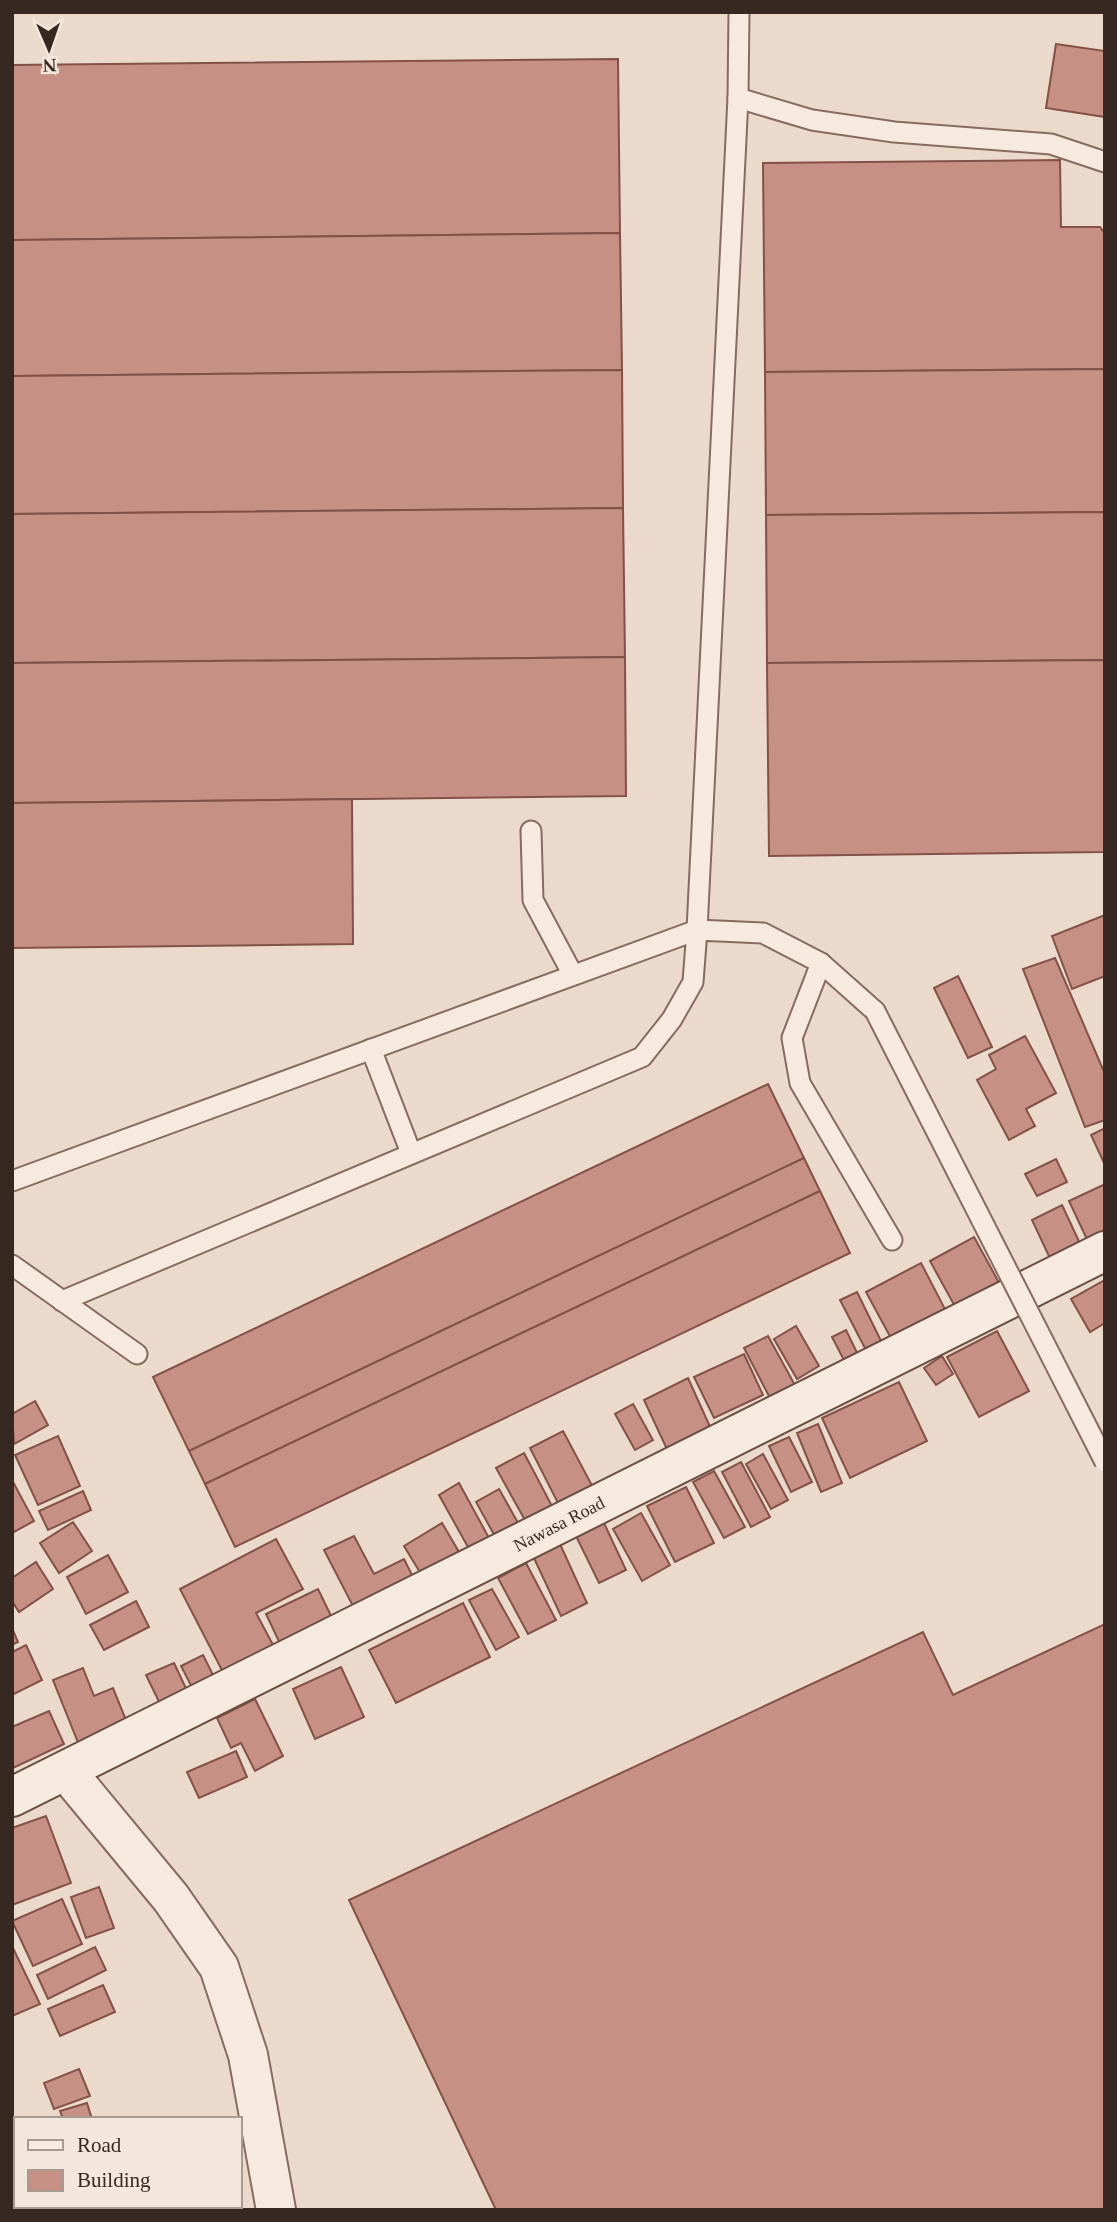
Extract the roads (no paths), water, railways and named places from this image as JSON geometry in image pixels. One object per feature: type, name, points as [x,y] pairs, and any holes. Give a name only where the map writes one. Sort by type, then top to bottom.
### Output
[{"type":"street","name":"Nawasa Road","points":[[12,1797],[1105,1251]]},
{"type":"street","points":[[66,1771],[172,1898],[219,1967],[248,2055],[276,2210]]},
{"type":"lane","points":[[62,1301],[642,1057],[672,1019],[693,982],[738,97],[739,12]]},
{"type":"lane","points":[[738,97],[812,120],[894,132],[1051,144],[1105,162]]},
{"type":"lane","points":[[531,831],[533,900],[573,975]]},
{"type":"lane","points":[[12,1181],[697,930],[763,933],[821,963],[875,1011],[1105,1462]]},
{"type":"lane","points":[[821,963],[792,1038],[800,1083],[892,1240]]},
{"type":"lane","points":[[371,1049],[411,1153]]},
{"type":"lane","points":[[12,1265],[137,1354]]}]
